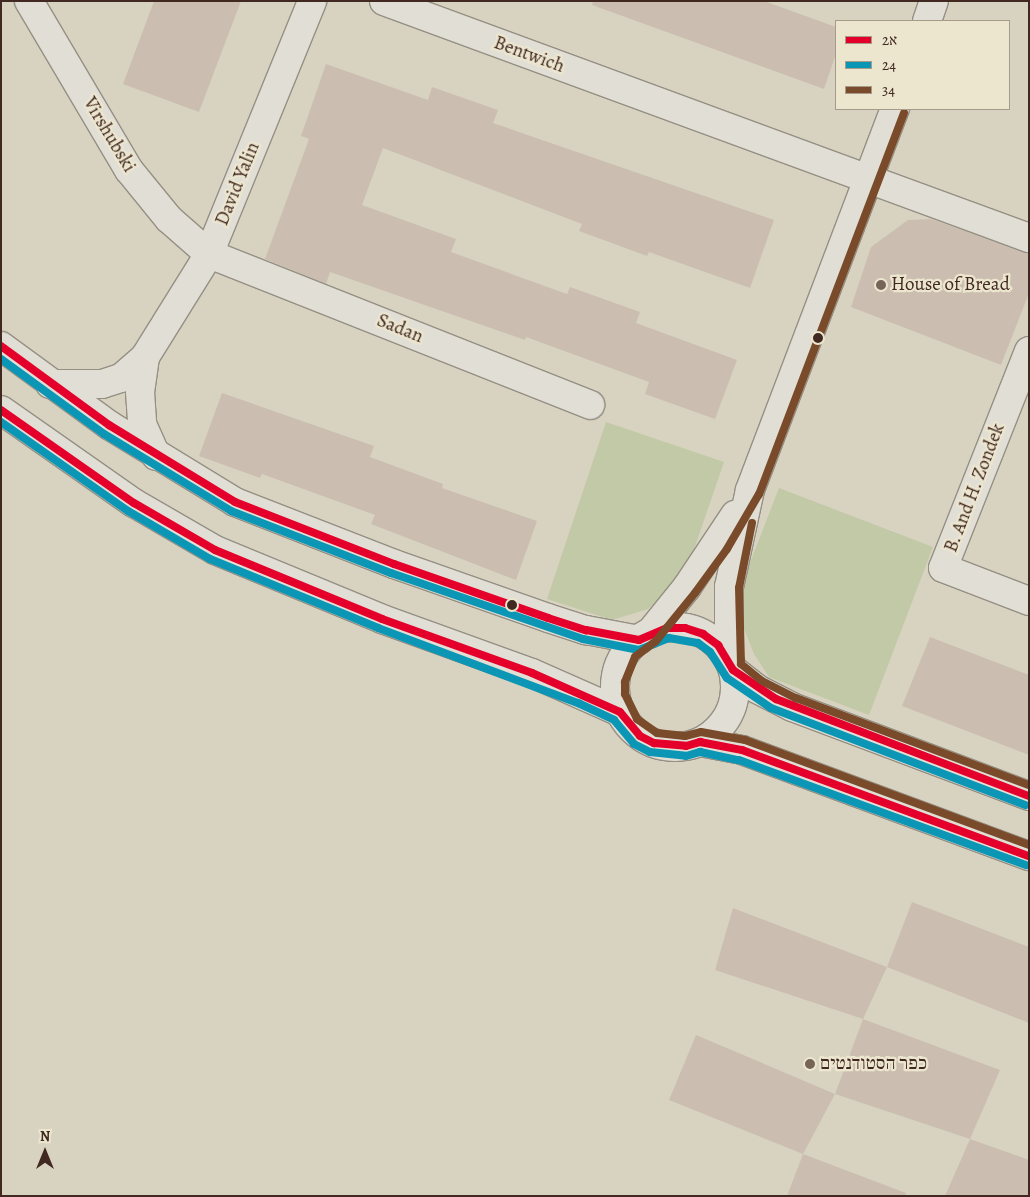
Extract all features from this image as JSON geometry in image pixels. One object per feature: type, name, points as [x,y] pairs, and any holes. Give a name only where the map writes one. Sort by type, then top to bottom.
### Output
[{"type":"street","name":"Virshubski","points":[[29,1],[129,170],[169,219],[209,254]]},
{"type":"street","name":"David Yalin","points":[[50,384],[102,384],[121,378],[145,357],[209,254],[312,1]]},
{"type":"street","name":"Bentwich","points":[[384,1],[1029,238]]},
{"type":"street","points":[[927,20],[934,1]]},
{"type":"street","points":[[700,742],[715,732],[733,704],[729,587],[750,490],[895,110]]},
{"type":"street","name":"Sadan","points":[[209,254],[590,405]]},
{"type":"street","points":[[1,346],[50,384],[156,456],[235,502],[385,560],[586,630],[644,637],[667,628],[685,628],[703,634],[718,645],[731,665],[757,689],[792,707],[1029,796]]},
{"type":"street","name":"B. And H. Zondek","points":[[1029,351],[943,568],[1029,601]]},
{"type":"street","name":"David Yalin","points":[[145,357],[140,392],[142,424],[156,456]]},
{"type":"street","points":[[1,410],[134,503],[215,550],[382,619],[532,673],[620,712]]},
{"type":"street","points":[[750,490],[718,544],[644,637],[627,651],[618,672],[616,696],[620,712],[640,736],[654,743],[670,747],[700,742],[742,750],[1029,856]]},
{"type":"green space","points":[[606,422],[724,462],[689,564],[671,589],[648,609],[612,620],[547,599]]},
{"type":"green space","points":[[779,488],[933,547],[869,715],[769,677],[754,654],[741,621],[741,586]]},
{"type":"building","points":[[154,1],[241,1],[199,112],[123,84]]},
{"type":"building","points":[[593,1],[764,1],[835,27],[835,57],[824,89],[592,5]]},
{"type":"building","points":[[326,64],[428,100],[432,87],[498,110],[493,123],[774,220],[750,288],[649,252],[647,256],[579,231],[582,224],[383,148],[362,205],[456,239],[451,252],[567,294],[570,287],[640,312],[636,323],[737,360],[715,419],[645,394],[649,382],[526,337],[525,340],[330,272],[326,284],[265,259],[309,139],[301,136]]},
{"type":"building","points":[[931,219],[1029,253],[1029,293],[1001,365],[851,307],[871,247],[908,220]]},
{"type":"building","points":[[222,393],[374,446],[370,457],[443,484],[442,488],[537,521],[516,580],[371,524],[375,515],[262,474],[260,478],[199,456]]},
{"type":"building","points":[[930,637],[1029,675],[1029,755],[902,706]]},
{"type":"building","points":[[912,902],[1029,947],[1029,1023],[887,967]]},
{"type":"building","points":[[733,908],[887,967],[863,1019],[715,970]]},
{"type":"building","points":[[863,1019],[1000,1070],[970,1139],[835,1094]]},
{"type":"building","points":[[696,1035],[835,1094],[803,1154],[669,1100]]},
{"type":"building","points":[[970,1139],[1029,1160],[1029,1196],[945,1196]]},
{"type":"building","points":[[803,1154],[906,1193],[905,1196],[787,1196]]},
{"type":"transit line","name":"34","points":[[904,113],[759,494],[727,549],[695,593],[656,641],[635,657],[625,682],[625,694],[637,719],[657,733],[685,736],[701,732],[745,740],[1029,845]]},
{"type":"transit line","name":"2א","points":[[1,346],[109,425],[235,502],[394,564],[548,618],[586,630],[639,640]]},
{"type":"transit line","name":"24","points":[[1,359],[104,434],[231,511],[391,573],[583,639],[639,650],[669,638],[698,643],[710,652],[727,678],[771,708],[1025,805]]},
{"type":"transit line","name":"2א","points":[[1,410],[134,503],[215,550],[382,619],[532,673],[620,712]]},
{"type":"transit line","name":"24","points":[[1,422],[128,511],[210,559],[378,628],[578,703],[614,720],[634,744],[650,752],[686,756],[700,752],[739,760],[1026,865]]},
{"type":"transit line","name":"34","points":[[752,523],[739,588],[741,664],[762,681],[796,698],[1029,785]]},
{"type":"transit line","name":"2א","points":[[639,640],[667,628],[685,628],[703,634],[718,645],[733,670],[776,699],[1029,796]]},
{"type":"transit line","name":"2א","points":[[620,712],[640,736],[654,743],[686,746],[700,742],[742,750],[1029,856]]},
{"type":"place","name":"House of Bread","points":[[881,285]]},
{"type":"place","name":"כפר הסטודנטים","points":[[810,1064]]}]
